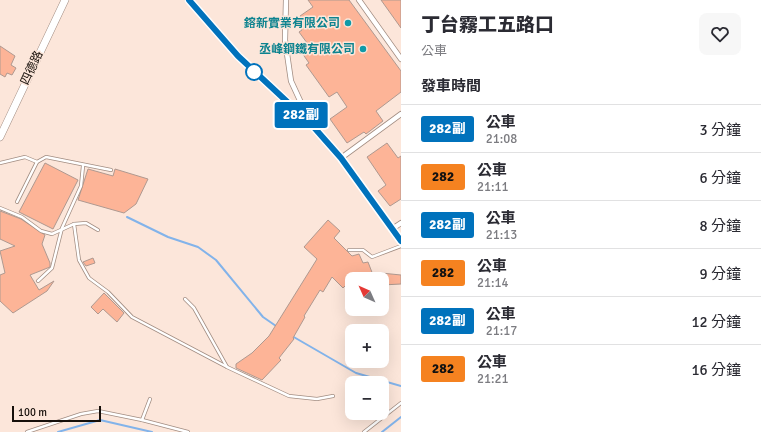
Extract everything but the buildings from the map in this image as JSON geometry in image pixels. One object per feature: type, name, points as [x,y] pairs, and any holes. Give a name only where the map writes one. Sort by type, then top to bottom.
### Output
[{"type":"street","name":"四德路","points":[[0,137],[65,0]]},
{"type":"street","points":[[189,0],[238,56],[311,124],[341,158],[401,241]]},
{"type":"street","points":[[286,0],[285,40],[291,81],[311,124]]},
{"type":"street","points":[[359,0],[401,59]]},
{"type":"street","points":[[341,158],[401,114]]},
{"type":"street","points":[[392,229],[401,223]]},
{"type":"lane","points":[[0,162],[25,157],[37,162]]},
{"type":"lane","points":[[17,202],[37,162],[46,157],[83,166],[111,170]]},
{"type":"lane","points":[[38,281],[52,268],[62,228],[81,186],[83,166]]},
{"type":"lane","points":[[0,208],[22,217],[41,231],[52,234],[62,228],[74,224],[86,223],[98,230]]},
{"type":"lane","points":[[74,224],[78,260],[89,278],[108,292],[132,317],[227,367],[289,396],[318,399],[333,396]]},
{"type":"lane","points":[[349,250],[363,250],[372,257],[401,246]]},
{"type":"lane","points":[[185,299],[194,308],[227,367]]},
{"type":"lane","points":[[142,420],[150,399]]},
{"type":"lane","points":[[364,432],[401,402]]},
{"type":"lane","points":[[28,432],[81,414],[98,411],[142,420],[188,432]]},
{"type":"waterway","points":[[127,217],[168,237],[198,247],[216,260],[263,317],[276,326]]},
{"type":"waterway","points":[[292,336],[356,373],[401,386]]},
{"type":"waterway","points":[[382,432],[401,417]]},
{"type":"waterway","points":[[58,432],[100,420],[152,432]]},
{"type":"bus line","name":"282副","points":[[189,0],[238,56],[311,124],[341,158],[401,241]]},
{"type":"place","name":"鎔新實業有限公司","points":[[348,23]]},
{"type":"place","name":"丞峰鋼鐵有限公司","points":[[363,49]]}]
